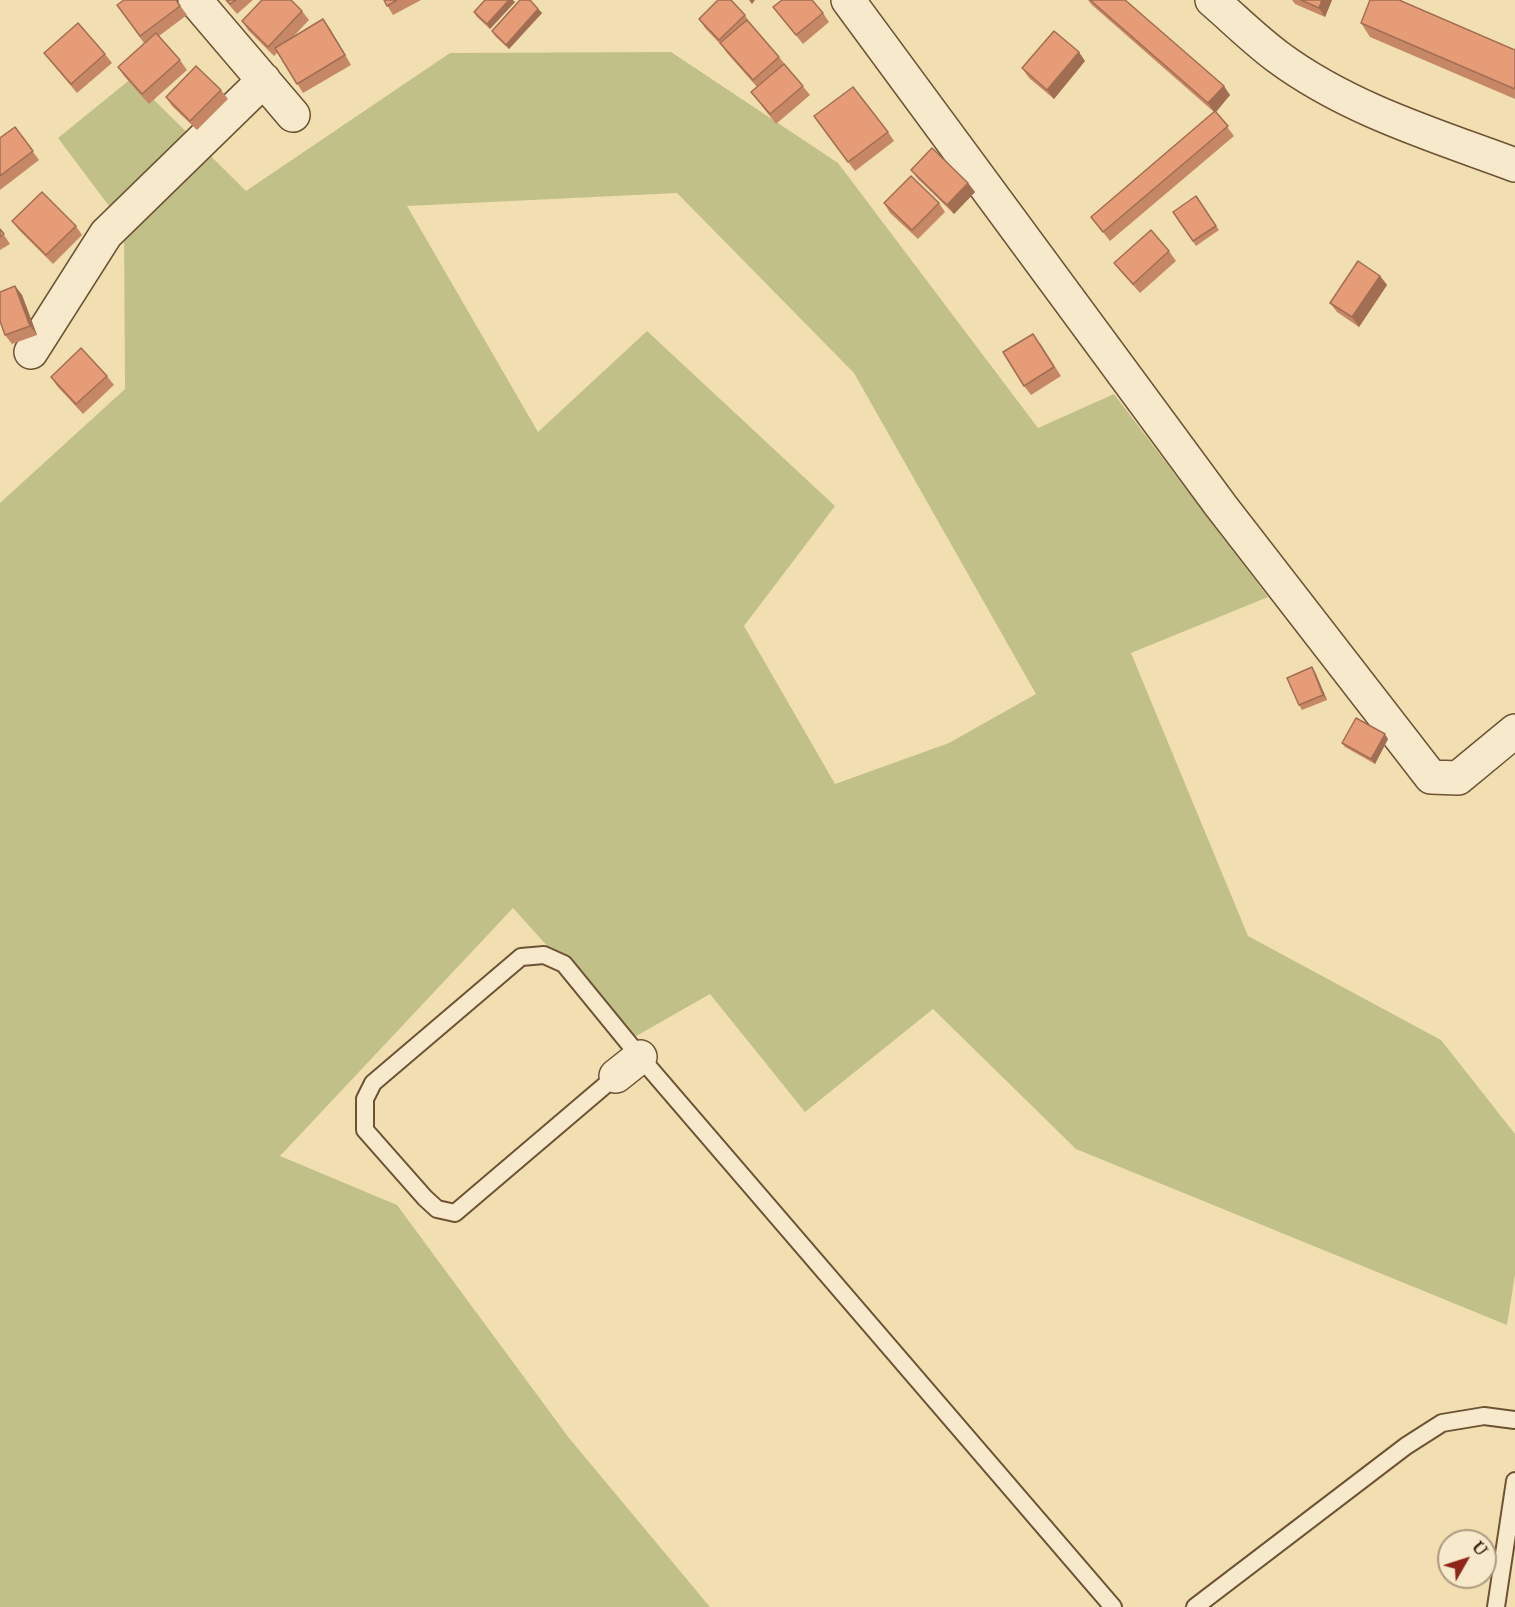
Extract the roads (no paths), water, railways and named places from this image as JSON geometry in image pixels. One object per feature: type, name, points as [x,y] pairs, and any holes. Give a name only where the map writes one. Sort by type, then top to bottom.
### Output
[{"type":"street","points":[[195,0],[293,115]]},
{"type":"street","points":[[849,0],[1221,506],[1431,777],[1458,778],[1515,730]]},
{"type":"street","points":[[1212,0],[1278,57],[1331,91],[1378,113],[1515,165]]},
{"type":"street","points":[[31,352],[106,234],[264,80]]},
{"type":"lane","points":[[628,1067],[455,1213],[437,1209],[425,1198],[365,1130],[365,1099],[373,1083],[520,957],[544,956],[564,964],[628,1067],[1113,1607]]},
{"type":"lane","points":[[1195,1607],[1406,1446],[1442,1423],[1484,1416],[1515,1420]]},
{"type":"lane","points":[[1496,1607],[1515,1481]]}]
